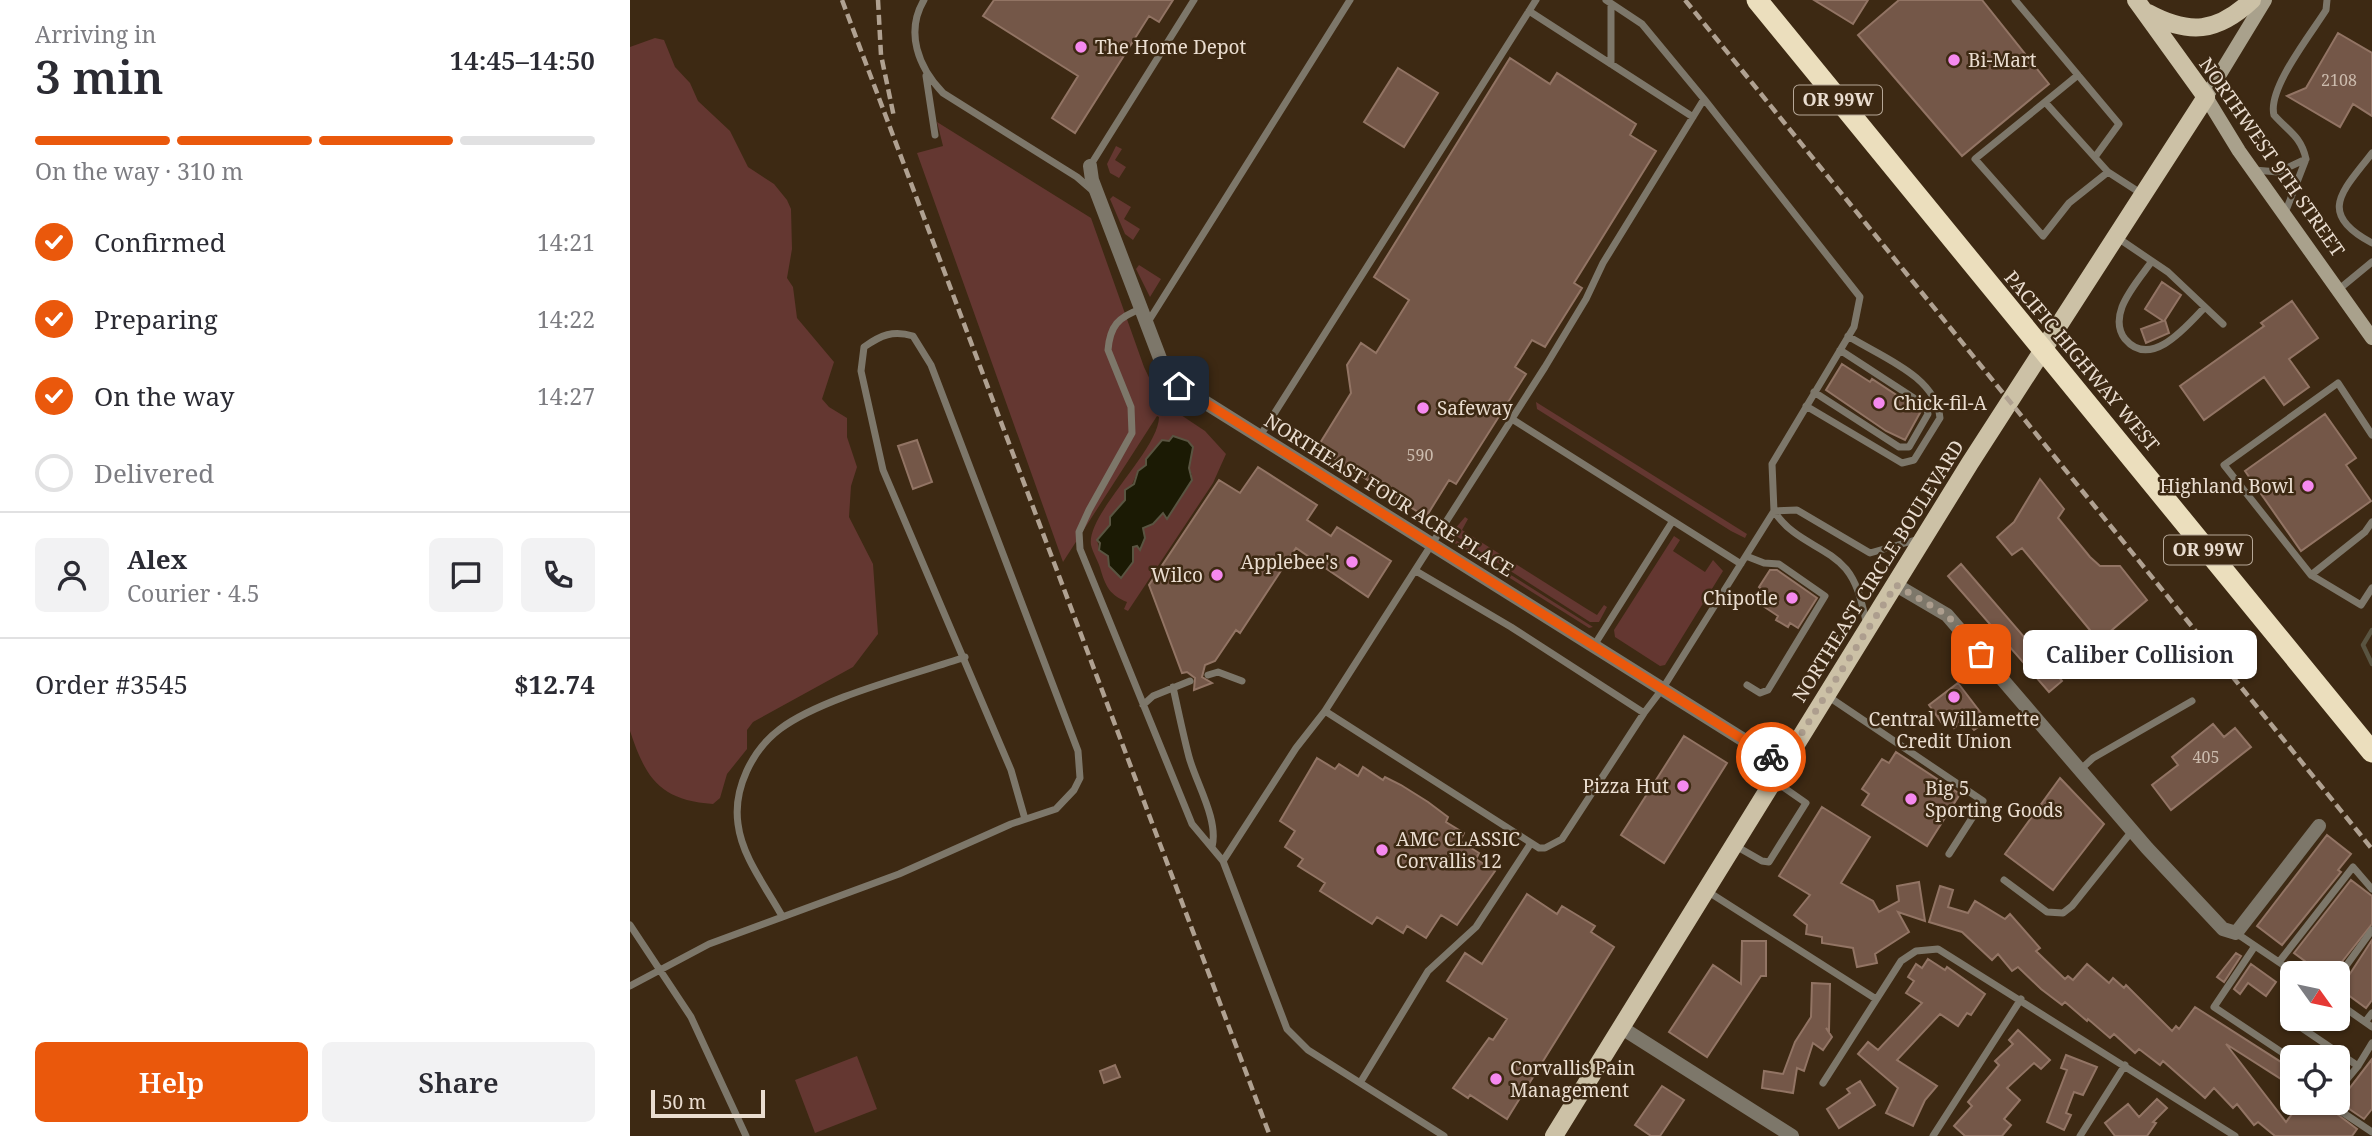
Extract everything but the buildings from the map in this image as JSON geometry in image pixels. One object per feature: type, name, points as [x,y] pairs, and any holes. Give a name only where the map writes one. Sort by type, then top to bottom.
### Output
[{"type":"highway","name":"PACIFIC HIGHWAY WEST","points":[[1757,0],[2372,752]]},
{"type":"main road","points":[[2140,5],[2175,25],[2200,30],[2219,23],[2252,0]]},
{"type":"main road","points":[[2206,97],[2265,0]]},
{"type":"main road","name":"NORTHWEST 9TH STREET","points":[[2140,5],[2372,338]]},
{"type":"main road","name":"NORTHEAST CIRCLE BOULEVARD","points":[[1554,1136],[1707,891],[1782,764],[2041,350],[2206,97]]},
{"type":"street","name":"NORTHEAST FOUR ACRE PLACE","points":[[1090,166],[1097,194],[1146,326],[1171,379],[1782,764]]},
{"type":"street","points":[[1896,585],[1947,615],[2133,831],[2223,929],[2236,933],[2319,826]]},
{"type":"street","points":[[1622,1028],[1792,1136]]},
{"type":"lane","points":[[924,0],[914,17],[918,55],[926,75],[935,135]]},
{"type":"lane","points":[[1090,166],[1194,0]]},
{"type":"lane","points":[[1146,326],[1350,0]]},
{"type":"lane","points":[[1260,436],[1536,0]]},
{"type":"lane","points":[[2015,0],[2119,124],[2095,157]]},
{"type":"lane","points":[[2284,214],[2306,159],[2303,146],[2294,132],[2274,115],[2273,103],[2278,87],[2326,10],[2327,0]]},
{"type":"lane","points":[[1609,2],[1611,64]]},
{"type":"lane","points":[[1609,2],[1642,24],[1860,297],[1854,327],[1772,464],[1774,511],[1785,528],[1847,571],[1860,595],[1868,629]]},
{"type":"lane","points":[[1530,11],[1693,117]]},
{"type":"lane","points":[[926,75],[943,93],[1077,177],[1097,194]]},
{"type":"lane","points":[[2078,75],[1975,159],[2043,236],[2069,203],[2108,172]]},
{"type":"lane","points":[[1223,862],[1296,748],[1325,711],[1512,419],[1704,99]]},
{"type":"lane","points":[[2045,102],[2108,172],[2142,194]]},
{"type":"lane","points":[[2372,153],[2339,196],[2337,208],[2341,217],[2372,243]]},
{"type":"lane","points":[[2253,169],[2278,172],[2306,159]]},
{"type":"lane","points":[[2115,236],[2184,285],[2223,324]]},
{"type":"lane","points":[[2152,261],[2123,304],[2120,317],[2120,329],[2133,346],[2140,351],[2165,344],[2205,307]]},
{"type":"lane","points":[[2338,290],[2372,262]]},
{"type":"lane","points":[[1141,309],[1122,316],[1113,325],[1108,350],[1131,407],[1132,433],[1079,532],[1080,549],[1192,824],[1223,862],[1287,1030],[1308,1050],[1444,1136]]},
{"type":"lane","points":[[630,986],[709,944],[899,874],[1025,819],[1056,809],[1074,790],[1080,778],[1078,751],[931,365],[913,336],[896,331],[877,338],[864,347],[861,371],[883,470],[1011,770],[1025,819]]},
{"type":"lane","points":[[1806,405],[1902,463],[1914,460],[1929,438],[1940,418],[1934,393],[1922,382],[1849,336]]},
{"type":"lane","points":[[1814,392],[1899,447],[1909,447],[1928,414],[1926,406],[1840,350]]},
{"type":"lane","points":[[2372,435],[2338,383],[2224,465],[2311,575],[2361,605],[2372,588]]},
{"type":"lane","points":[[1512,419],[1741,564]]},
{"type":"lane","points":[[1774,511],[1797,510],[1870,553],[1926,537]]},
{"type":"lane","points":[[1325,711],[1531,843],[1545,848],[1562,839],[1663,688],[1774,511]]},
{"type":"lane","points":[[1595,644],[1672,522]]},
{"type":"lane","points":[[2311,575],[2365,532],[2372,522]]},
{"type":"lane","points":[[1746,556],[1764,563],[1779,564],[1825,596],[1768,690],[1760,693],[1747,685]]},
{"type":"lane","points":[[1416,571],[1511,627],[1644,713]]},
{"type":"lane","points":[[782,916],[745,851],[738,823],[740,789],[754,758],[779,730],[814,709],[965,657]]},
{"type":"lane","points":[[1208,675],[1218,671],[1242,681]]},
{"type":"lane","points":[[1143,705],[1153,696],[1190,681]]},
{"type":"lane","points":[[1173,687],[1189,758],[1210,821],[1214,839],[1212,847]]},
{"type":"lane","points":[[1826,695],[1983,801],[1949,854]]},
{"type":"lane","points":[[2080,770],[2093,758],[2192,701]]},
{"type":"lane","points":[[1734,845],[1769,862],[1806,803],[1773,780]]},
{"type":"lane","points":[[2004,880],[2047,912],[2063,913],[2072,906],[2133,831]]},
{"type":"lane","points":[[1360,1083],[1428,971],[1476,928],[1531,843]]},
{"type":"lane","points":[[2236,933],[2278,962],[2353,867],[2372,889]]},
{"type":"lane","points":[[1707,891],[1876,999]]},
{"type":"lane","points":[[630,925],[661,970],[709,1051],[746,1136]]},
{"type":"lane","points":[[2349,961],[2372,930]]},
{"type":"lane","points":[[2255,946],[2214,1007],[2280,1051]]},
{"type":"lane","points":[[1823,1083],[1901,961],[1916,951],[1929,948],[1951,954],[2231,1135]]},
{"type":"lane","points":[[1933,1136],[2021,999]]},
{"type":"lane","points":[[2350,1012],[2368,1025],[2372,1013]]},
{"type":"lane","points":[[2306,1031],[2358,1066]]},
{"type":"lane","points":[[2350,1076],[2372,1043]]},
{"type":"lane","points":[[2080,1136],[2125,1065]]},
{"type":"lane","points":[[2347,1115],[2371,1129]]},
{"type":"shaded area","points":[[655,38],[664,40],[675,67],[690,83],[698,101],[730,131],[748,167],[774,184],[791,209],[792,249],[787,278],[793,287],[797,318],[834,362],[822,399],[829,407],[847,418],[847,437],[857,467],[851,486],[849,517],[873,564],[878,634],[853,667],[753,722],[747,730],[747,749],[727,774],[720,798],[713,804],[680,798],[658,784],[642,762],[630,731],[630,47]]},
{"type":"shaded area","points":[[937,122],[1091,218],[1144,367],[1155,390],[1166,401],[1161,409],[1169,407],[1205,431],[1226,454],[1213,483],[1128,611],[1124,609],[1127,602],[1113,593],[1105,582],[1091,545],[1092,532],[1110,500],[1148,447],[1159,417],[1157,416],[1063,562],[917,153],[943,146]],"holes":[[[1162,440],[1193,447],[1189,468],[1192,475],[1167,518],[1163,513],[1153,524],[1142,528],[1137,546],[1099,550],[1097,539],[1110,525],[1110,517],[1125,500],[1138,471],[1146,465],[1146,459]]]},
{"type":"shaded area","points":[[1116,146],[1122,149],[1115,160],[1126,167],[1119,178],[1110,173],[1107,164]]},
{"type":"shaded area","points":[[1113,196],[1131,207],[1124,219],[1140,229],[1133,240],[1125,234],[1110,199]]},
{"type":"shaded area","points":[[1139,265],[1161,279],[1150,297],[1136,269]]},
{"type":"shaded area","points":[[1536,402],[1747,534],[1745,538],[1537,409]]},
{"type":"shaded area","points":[[1173,436],[1188,441],[1193,447],[1189,468],[1192,480],[1167,519],[1163,513],[1153,524],[1143,528],[1145,538],[1140,550],[1137,546],[1133,547],[1133,562],[1121,578],[1109,566],[1108,556],[1099,550],[1100,543],[1097,540],[1110,525],[1110,517],[1125,500],[1125,490],[1134,484],[1138,471],[1146,465],[1146,459],[1162,440],[1169,441]]},
{"type":"shaded area","points":[[1465,517],[1468,519],[1462,530],[1597,615],[1604,605],[1607,607],[1599,622],[1590,622],[1456,536],[1454,530]]},
{"type":"shaded area","points":[[1674,536],[1680,540],[1673,551],[1705,572],[1713,560],[1723,571],[1665,665],[1660,666],[1615,637],[1614,630]]},
{"type":"shaded area","points":[[1454,539],[1593,627],[1589,628],[1453,542]]},
{"type":"shaded area","points":[[857,1056],[877,1109],[815,1133],[795,1080]]},
{"type":"waterway","points":[[2372,630],[2363,645],[2372,664]]},
{"type":"railway","points":[[842,0],[1270,1136]]},
{"type":"railway","points":[[878,0],[881,55],[894,117]]},
{"type":"railway","points":[[1685,0],[2372,849]]},
{"type":"way so far","points":[[1771,757],[1782,764],[1896,585],[1923,598],[1947,615],[1981,654]]},
{"type":"place","name":"The Home Depot","points":[[1081,47]]},
{"type":"place","name":"Bi-Mart","points":[[1954,60]]},
{"type":"place","name":"Chick-fil-A","points":[[1879,403]]},
{"type":"place","name":"Safeway","points":[[1423,408]]},
{"type":"place","name":"Highland Bowl","points":[[2308,486]]},
{"type":"place","name":"Applebee's","points":[[1352,562]]},
{"type":"place","name":"Wilco","points":[[1217,575]]},
{"type":"place","name":"Chipotle","points":[[1792,598]]},
{"type":"place","name":"Caliber Collision","points":[[1981,654]]},
{"type":"place","name":"Central Willamette Credit Union","points":[[1954,697]]},
{"type":"place","name":"Pizza Hut","points":[[1683,786]]},
{"type":"place","name":"Big 5 Sporting Goods","points":[[1911,799]]},
{"type":"place","name":"AMC CLASSIC Corvallis 12","points":[[1382,850]]},
{"type":"place","name":"Corvallis Pain Management","points":[[1496,1079]]},
{"type":"route","points":[[1179,386],[1595,644],[1771,757]]}]
